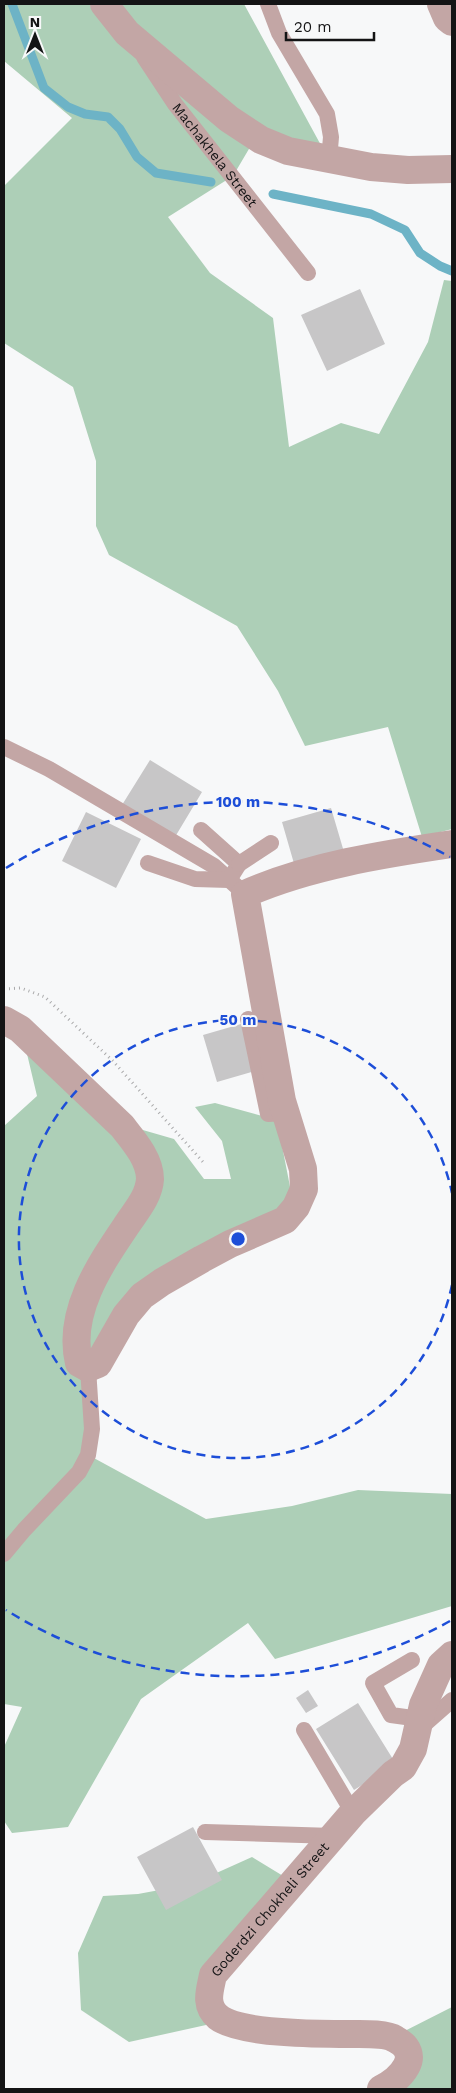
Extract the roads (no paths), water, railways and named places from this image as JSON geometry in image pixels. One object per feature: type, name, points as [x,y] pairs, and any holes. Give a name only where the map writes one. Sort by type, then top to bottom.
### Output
[{"type":"street","name":"Machakhela Street","points":[[104,4],[127,33],[229,119],[261,140],[288,151],[371,167],[452,169]]},
{"type":"street","points":[[442,4],[446,18],[452,22]]},
{"type":"street","points":[[4,1020],[20,1029],[122,1126],[135,1142],[146,1162],[150,1177],[148,1188],[140,1205],[96,1274],[79,1312],[76,1350],[79,1363],[88,1368],[98,1364],[126,1315],[142,1296],[162,1282],[230,1244],[285,1220],[296,1207],[304,1189],[303,1169],[286,1113],[237,887],[265,885],[355,860],[452,844]]},
{"type":"street","name":"Goderdzi Chokheli Street","points":[[381,2089],[396,2081],[407,2069],[409,2057],[406,2047],[394,2038],[367,2034],[275,2031],[241,2025],[220,2018],[211,2010],[208,1997],[213,1975],[352,1813],[403,1767],[413,1750],[423,1705],[441,1666],[452,1655]]},
{"type":"lane","points":[[268,4],[279,33],[327,114],[331,138],[329,160]]},
{"type":"lane","name":"Machakhela Street","points":[[127,33],[175,104],[308,274]]},
{"type":"lane","points":[[4,747],[49,769],[214,866],[237,887]]},
{"type":"lane","points":[[201,830],[239,864]]},
{"type":"lane","points":[[239,864],[271,842]]},
{"type":"lane","points":[[148,863],[195,879],[237,887]]},
{"type":"lane","points":[[237,887],[239,864]]},
{"type":"lane","points":[[248,1019],[268,1114],[286,1113]]},
{"type":"lane","points":[[4,1554],[79,1472],[88,1455],[92,1428],[88,1368]]},
{"type":"lane","points":[[412,1660],[372,1684],[391,1714],[419,1724],[452,1700]]},
{"type":"lane","points":[[304,1730],[352,1813]]},
{"type":"lane","points":[[205,1832],[333,1836]]},
{"type":"waterway","points":[[12,4],[44,88],[68,107],[85,114],[108,117],[120,129],[137,157],[156,173],[211,182]]},
{"type":"waterway","points":[[273,194],[371,214],[405,230],[420,253],[440,266],[452,271]]}]
